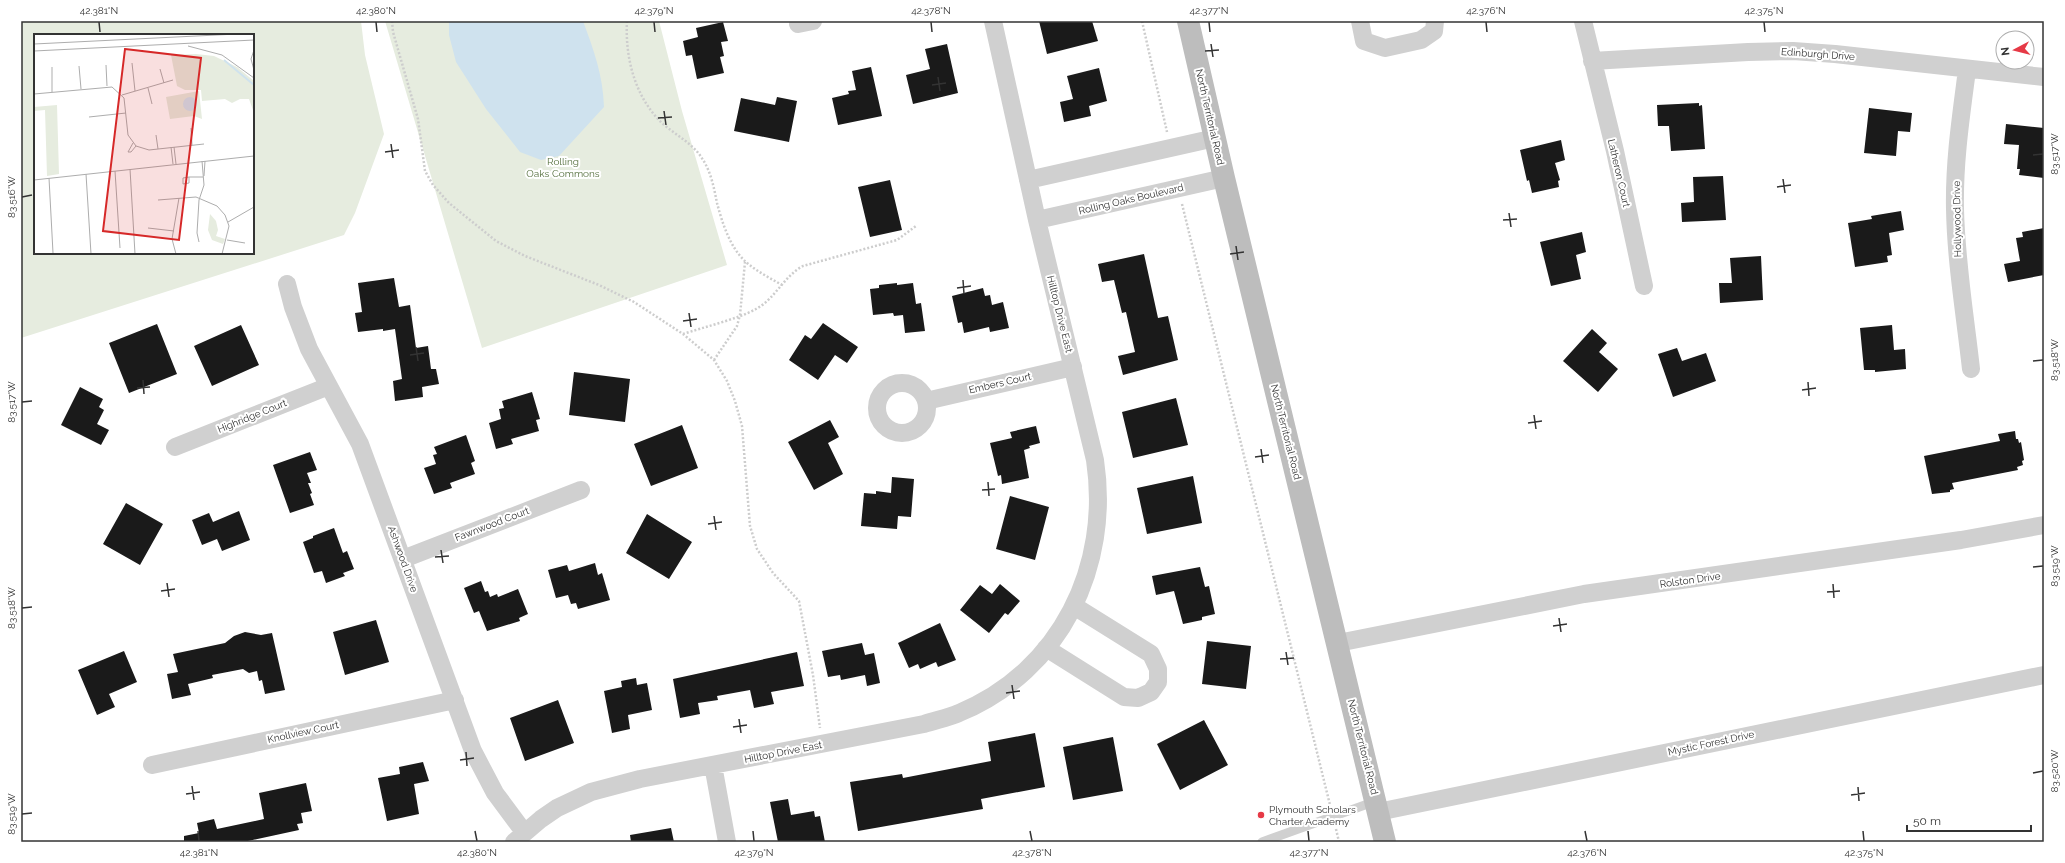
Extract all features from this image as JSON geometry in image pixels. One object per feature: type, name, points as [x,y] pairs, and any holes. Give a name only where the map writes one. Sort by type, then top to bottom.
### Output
[{"type":"main road","name":"North Territorial Road","points":[[1188,21],[1224,178],[1386,842]]},
{"type":"street","name":"Hilltop Drive East","points":[[519,837],[557,808],[591,792],[640,779],[924,724],[958,713],[1004,687],[1026,669],[1046,648],[1063,626],[1074,606],[1084,582],[1093,554],[1098,527],[1099,500],[1095,460],[1037,220],[993,21]]},
{"type":"street","points":[[1360,21],[1364,41],[1385,48],[1421,40],[1434,31],[1435,21]]},
{"type":"street","name":"Latheron Court","points":[[1583,21],[1615,151],[1644,286]]},
{"type":"street","name":"Edinburgh Drive","points":[[1592,61],[1740,52],[1793,51],[1836,54],[1967,70],[2044,77]]},
{"type":"street","name":"Hollywood Drive","points":[[1967,70],[1957,141],[1954,207],[1956,255],[1971,368]]},
{"type":"street","points":[[1028,180],[1215,138]]},
{"type":"street","name":"Rolling Oaks Boulevard","points":[[1037,220],[1224,178]]},
{"type":"street","name":"Ashwood Drive","points":[[288,284],[301,331],[360,444],[484,774],[519,837]]},
{"type":"street","name":"Embers Court","points":[[926,400],[1073,367]]},
{"type":"street","name":"Highridge Court","points":[[175,447],[329,386]]},
{"type":"street","name":"Fawnwood Court","points":[[403,559],[582,490]]},
{"type":"street","name":"Rolston Drive","points":[[1338,643],[1584,594],[1953,541],[2044,525]]},
{"type":"street","points":[[1046,648],[1124,697],[1138,698],[1151,692],[1158,682],[1158,669],[1151,654],[1074,606]]},
{"type":"street","name":"Mystic Forest Drive","points":[[1377,807],[2044,675]]},
{"type":"street","name":"Knollview Court","points":[[152,765],[455,700]]},
{"type":"street","points":[[713,765],[727,842]]},
{"type":"lane","points":[[1262,842],[1333,817],[1377,807]]},
{"type":"path","points":[[392,21],[393,32],[418,119],[426,171],[433,185],[449,203],[496,241],[525,256],[599,285],[634,302],[683,334],[714,360],[727,381],[735,401],[742,426],[750,526],[757,550],[773,574],[799,600],[813,675],[822,744]]},
{"type":"path","points":[[627,21],[626,34],[635,82],[646,103],[659,119],[696,150],[704,160],[710,173],[727,232],[745,262],[782,284]]},
{"type":"path","points":[[1142,21],[1171,148]]},
{"type":"path","points":[[1178,189],[1339,842]]},
{"type":"path","points":[[683,334],[756,309],[773,295],[797,269],[803,266],[897,240],[916,226]]},
{"type":"path","points":[[714,360],[734,331],[740,315],[745,262]]},
{"type":"green space","points":[[21,21],[361,21],[365,55],[384,134],[355,213],[344,235],[21,338]]},
{"type":"green space","name":"Rolling Oaks Commons","points":[[385,21],[659,21],[682,111],[727,265],[482,348]]},
{"type":"water","points":[[449,21],[583,21],[600,74],[604,107],[559,156],[541,160],[520,152],[486,109],[456,62],[449,35]]},
{"type":"building","points":[[1039,21],[1092,21],[1098,41],[1047,54]]},
{"type":"building","points":[[723,22],[728,41],[721,42],[724,56],[720,57],[724,73],[697,79],[692,55],[686,56],[683,41],[698,37],[696,28]]},
{"type":"building","points":[[947,44],[958,93],[913,104],[906,75],[930,69],[925,49]]},
{"type":"building","points":[[871,67],[882,116],[838,125],[832,98],[849,94],[848,91],[856,90],[852,71]]},
{"type":"building","points":[[1099,68],[1107,101],[1089,106],[1091,116],[1064,122],[1060,102],[1073,99],[1067,76]]},
{"type":"building","points":[[777,97],[797,101],[789,142],[734,131],[741,98],[775,105]]},
{"type":"building","points":[[1699,103],[1699,106],[1702,105],[1705,149],[1671,151],[1669,126],[1658,126],[1657,105]]},
{"type":"building","points":[[1869,108],[1912,113],[1910,132],[1898,131],[1896,156],[1864,153]]},
{"type":"building","points":[[2006,124],[2044,128],[2044,178],[2019,175],[2020,169],[2017,169],[2019,145],[2004,144]]},
{"type":"building","points":[[1561,140],[1565,160],[1555,163],[1560,180],[1558,181],[1559,187],[1532,193],[1529,180],[1527,181],[1520,150]]},
{"type":"building","points":[[1723,176],[1726,220],[1682,222],[1681,203],[1694,202],[1693,177]]},
{"type":"building","points":[[890,180],[902,230],[870,237],[858,187]]},
{"type":"building","points":[[1901,211],[1904,230],[1889,233],[1892,255],[1887,256],[1888,262],[1855,267],[1848,223],[1872,219],[1871,216]]},
{"type":"building","points":[[2044,228],[2044,275],[2008,282],[2004,264],[2020,261],[2016,238],[2023,237],[2022,232]]},
{"type":"building","points":[[1582,232],[1586,252],[1576,255],[1581,279],[1551,286],[1540,242]]},
{"type":"building","points":[[1144,254],[1158,318],[1168,316],[1178,360],[1123,375],[1118,356],[1135,352],[1126,312],[1122,313],[1114,280],[1102,282],[1098,264]]},
{"type":"building","points":[[1761,256],[1763,300],[1720,303],[1719,283],[1732,283],[1730,258]]},
{"type":"building","points":[[394,278],[399,307],[410,305],[416,348],[428,346],[431,369],[436,369],[439,384],[422,387],[423,397],[395,401],[393,381],[402,379],[395,329],[358,332],[355,313],[362,312],[358,283]]},
{"type":"building","points":[[897,283],[897,285],[913,283],[916,304],[921,303],[925,331],[905,333],[903,315],[894,316],[893,313],[873,315],[870,289],[879,288],[879,285]]},
{"type":"building","points":[[983,288],[985,296],[990,295],[992,305],[1003,302],[1009,328],[990,332],[989,327],[964,333],[962,322],[958,323],[952,296]]},
{"type":"building","points":[[823,323],[858,347],[847,363],[835,355],[818,380],[789,360],[805,335],[811,339]]},
{"type":"building","points":[[157,324],[177,374],[129,393],[109,343]]},
{"type":"building","points":[[241,325],[259,365],[212,386],[194,346]]},
{"type":"building","points":[[1892,325],[1894,350],[1905,349],[1906,369],[1875,372],[1875,370],[1864,370],[1860,328]]},
{"type":"building","points":[[1592,329],[1607,343],[1599,352],[1618,369],[1598,392],[1563,361]]},
{"type":"building","points":[[1677,348],[1682,361],[1706,353],[1716,381],[1673,397],[1658,354]]},
{"type":"building","points":[[574,372],[630,379],[625,422],[569,415]]},
{"type":"building","points":[[80,387],[103,399],[99,407],[104,410],[97,424],[109,430],[101,445],[61,425]]},
{"type":"building","points":[[532,392],[540,419],[536,420],[539,431],[511,439],[513,444],[496,449],[489,423],[501,419],[499,409],[504,408],[502,401]]},
{"type":"building","points":[[1176,398],[1188,445],[1133,458],[1122,412]]},
{"type":"building","points":[[830,420],[839,437],[828,443],[843,474],[814,490],[788,442]]},
{"type":"building","points":[[682,425],[698,468],[651,486],[634,444]]},
{"type":"building","points":[[1036,426],[1040,443],[1029,446],[1030,448],[1024,450],[1029,478],[1002,484],[1001,475],[998,476],[990,443],[1012,438],[1010,432]]},
{"type":"building","points":[[2015,431],[2016,439],[2018,439],[2019,443],[2021,442],[2024,460],[2022,461],[2023,465],[2017,467],[2018,470],[1952,483],[1954,489],[1950,490],[1950,492],[1932,494],[1924,456],[2000,441],[1998,434]]},
{"type":"building","points":[[466,435],[475,461],[471,463],[475,474],[450,483],[452,488],[434,494],[424,468],[436,464],[433,455],[437,454],[434,447]]},
{"type":"building","points":[[310,452],[317,470],[307,473],[311,483],[308,483],[312,493],[310,494],[314,505],[290,513],[273,465]]},
{"type":"building","points":[[1193,476],[1202,523],[1147,534],[1137,488]]},
{"type":"building","points":[[892,477],[914,479],[911,517],[898,516],[897,529],[861,526],[864,493],[876,494],[876,491],[891,493]]},
{"type":"building","points":[[1010,496],[1049,507],[1035,560],[996,549]]},
{"type":"building","points":[[126,503],[163,524],[140,565],[103,544]]},
{"type":"building","points":[[239,511],[250,540],[222,551],[217,539],[202,545],[192,520],[209,513],[213,522]]},
{"type":"building","points":[[647,514],[692,542],[669,579],[626,553]]},
{"type":"building","points":[[334,528],[343,553],[347,551],[354,569],[343,573],[345,576],[326,583],[322,571],[314,573],[303,542],[313,538],[313,536]]},
{"type":"building","points":[[595,563],[598,575],[602,573],[610,600],[578,609],[576,603],[571,604],[568,595],[556,598],[548,570],[567,565],[569,571]]},
{"type":"building","points":[[1200,567],[1205,587],[1209,586],[1215,614],[1202,617],[1202,620],[1183,624],[1174,591],[1156,595],[1152,576]]},
{"type":"building","points":[[481,581],[485,592],[488,591],[490,597],[497,594],[498,597],[518,589],[528,614],[519,618],[520,621],[487,631],[479,611],[474,613],[464,588]]},
{"type":"building","points":[[1000,584],[1020,601],[1008,615],[1005,613],[989,633],[960,610],[980,585],[992,594]]},
{"type":"building","points":[[376,620],[389,662],[345,675],[333,632]]},
{"type":"building","points":[[940,623],[956,660],[938,667],[936,662],[920,669],[918,664],[909,668],[898,643]]},
{"type":"building","points":[[245,632],[261,635],[272,633],[285,690],[265,694],[262,680],[259,681],[257,671],[249,673],[243,669],[212,675],[213,678],[188,684],[191,695],[172,699],[167,674],[178,672],[173,654],[225,643],[234,636]]},
{"type":"building","points":[[1207,641],[1251,646],[1246,689],[1202,684]]},
{"type":"building","points":[[862,643],[865,655],[874,653],[880,683],[867,686],[865,675],[841,680],[840,675],[828,677],[822,651]]},
{"type":"building","points":[[124,651],[137,682],[109,694],[115,707],[97,715],[78,670]]},
{"type":"building","points":[[797,652],[804,686],[771,692],[774,704],[754,708],[750,690],[717,696],[718,700],[698,703],[700,714],[680,718],[673,679]]},
{"type":"building","points":[[636,678],[637,685],[647,683],[652,710],[628,715],[630,729],[612,733],[604,691],[622,687],[621,681]]},
{"type":"building","points":[[558,700],[574,743],[525,761],[510,718]]},
{"type":"building","points":[[1204,720],[1228,765],[1180,790],[1157,744]]},
{"type":"building","points":[[1035,733],[1045,787],[981,799],[983,809],[858,831],[850,782],[902,774],[903,778],[991,761],[988,742]]},
{"type":"building","points":[[1113,737],[1123,791],[1073,800],[1063,747]]},
{"type":"building","points":[[423,762],[429,781],[414,784],[419,814],[387,821],[378,778],[400,774],[399,767]]},
{"type":"building","points":[[306,783],[312,811],[301,813],[303,823],[297,824],[299,830],[243,842],[184,842],[184,836],[199,833],[197,823],[214,819],[217,829],[264,819],[259,793]]},
{"type":"building","points":[[788,799],[791,815],[814,811],[815,817],[820,816],[825,842],[778,842],[770,802]]},
{"type":"building","points":[[671,828],[674,842],[631,842],[630,835]]},
{"type":"place","name":"Plymouth Scholars Charter Academy","points":[[1261,815]]}]
